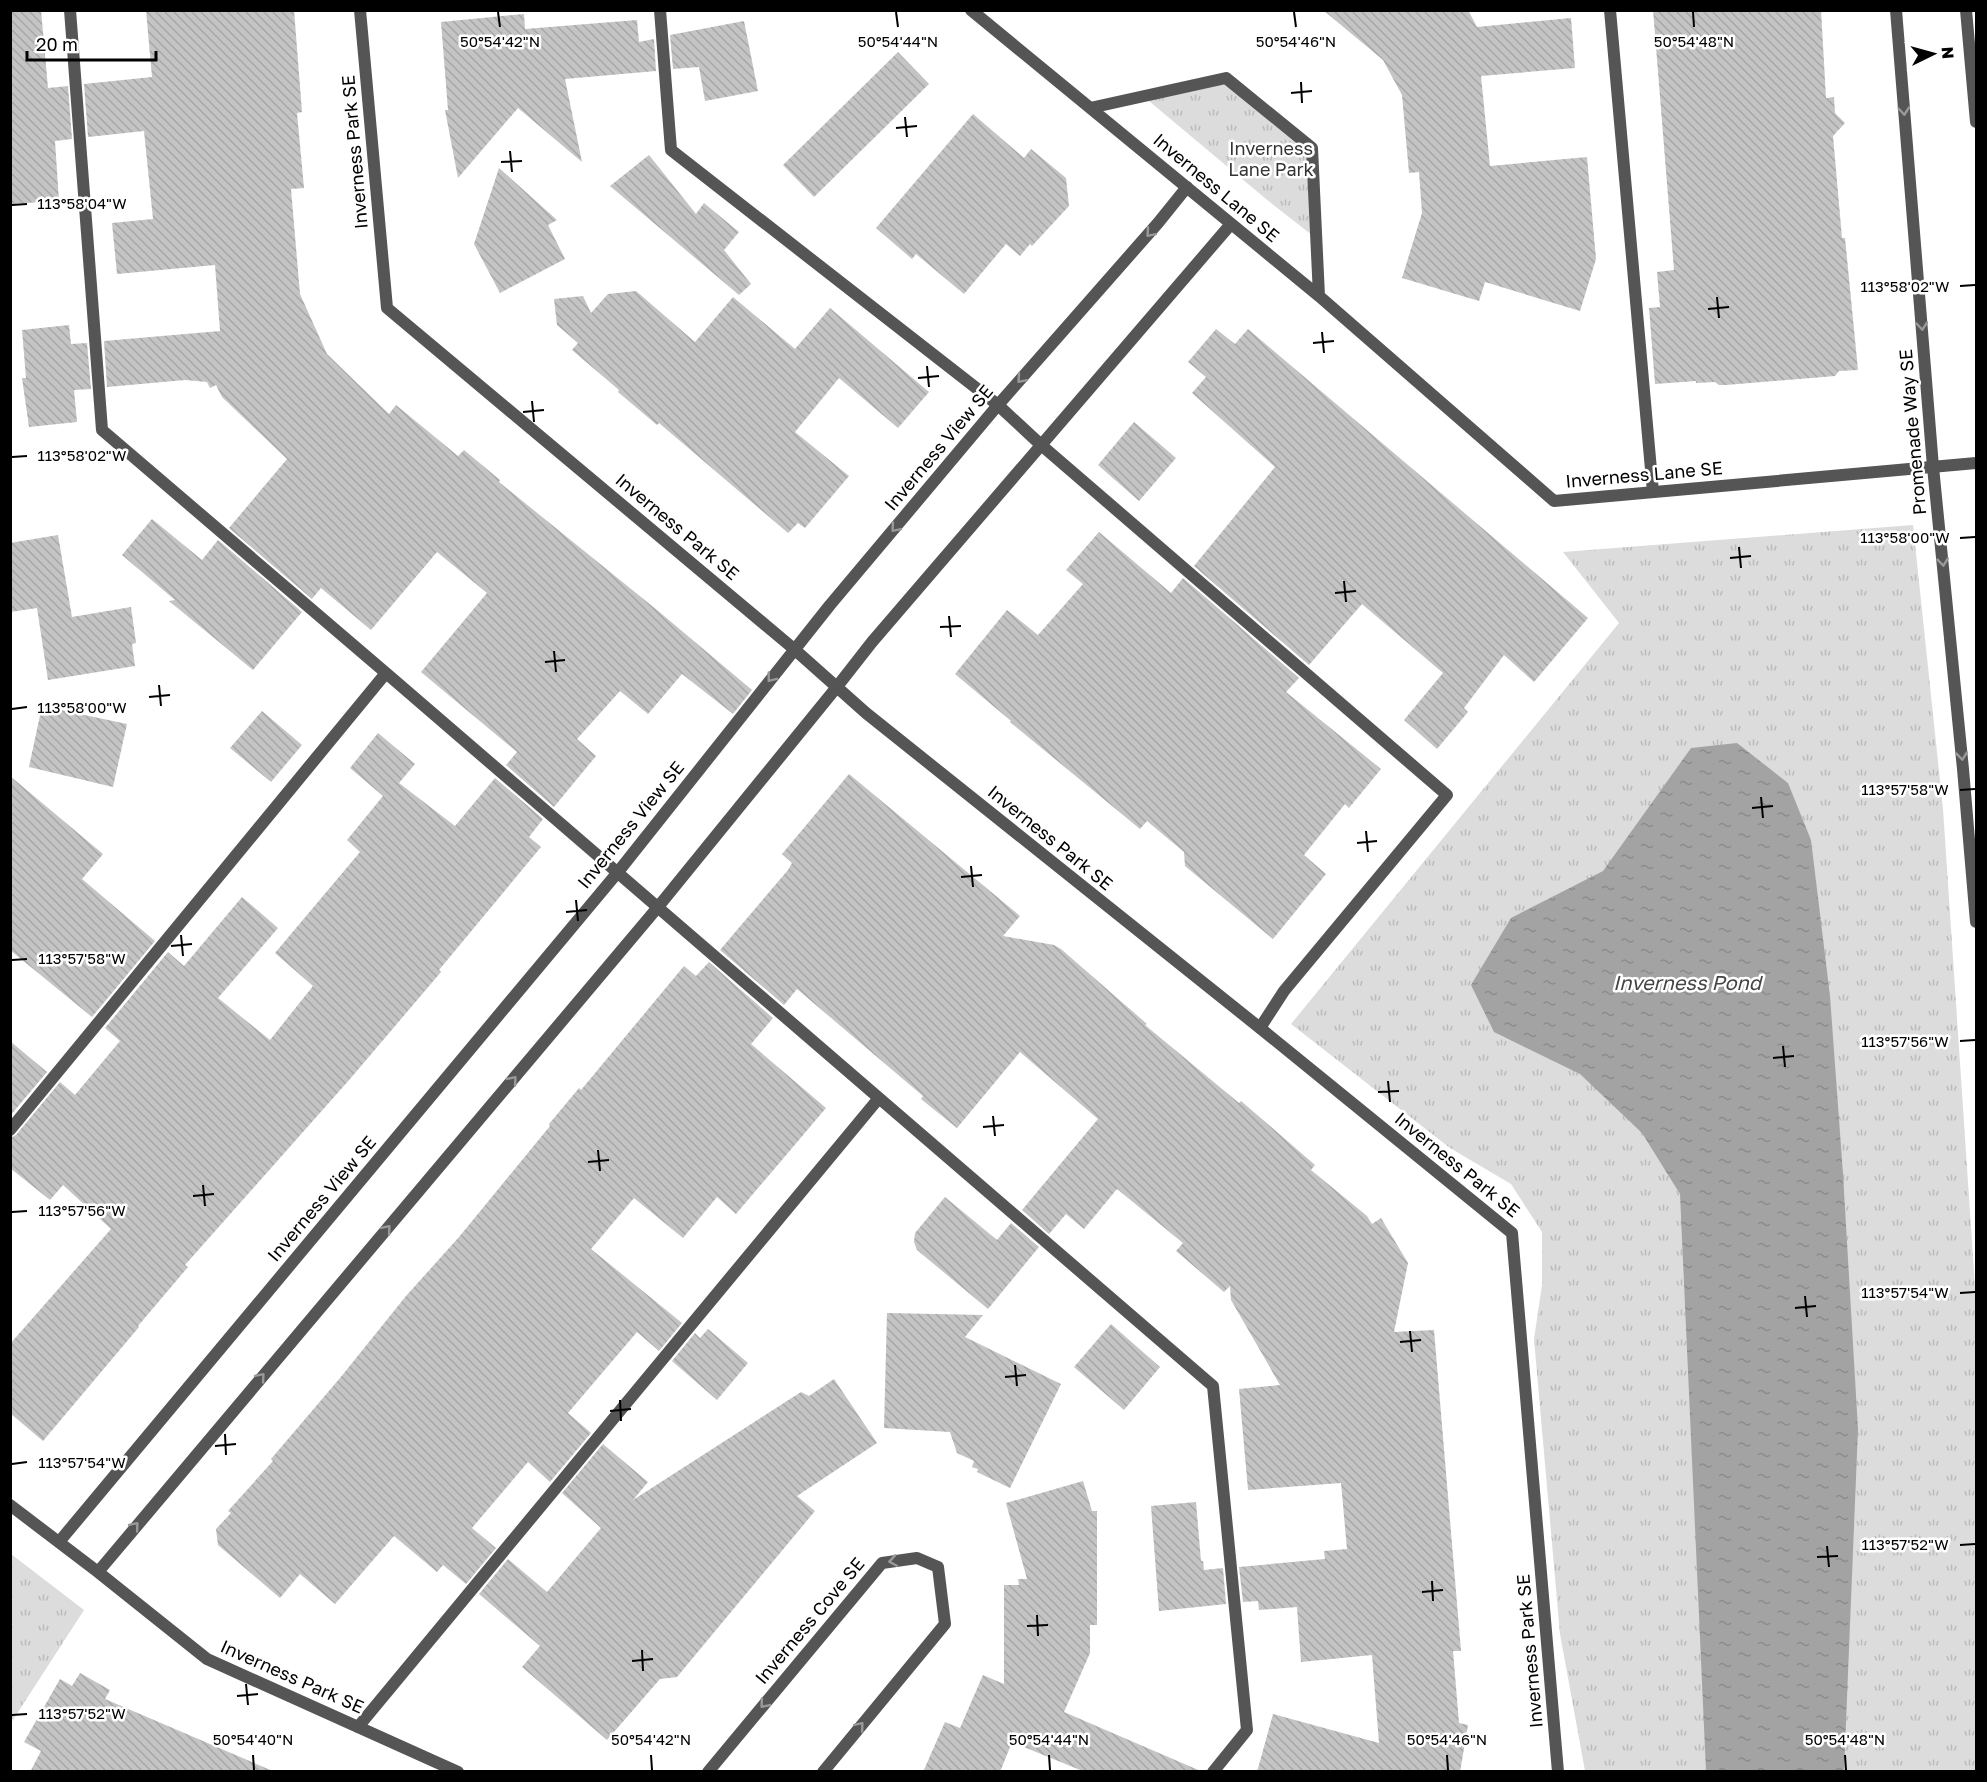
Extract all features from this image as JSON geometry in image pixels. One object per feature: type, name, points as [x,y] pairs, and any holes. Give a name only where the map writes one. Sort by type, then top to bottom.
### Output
[{"type":"street","points":[[70,10],[102,430],[1214,1386],[1247,1730],[1213,1772]]},
{"type":"street","name":"Inverness Park SE","points":[[360,10],[387,308],[794,649],[836,688],[1512,1233],[1558,1772]]},
{"type":"street","points":[[660,10],[671,150],[998,405],[1040,444],[1447,795],[1284,991],[1260,1028]]},
{"type":"street","name":"Inverness Lane SE","points":[[971,10],[1319,296],[1554,501],[1977,463]]},
{"type":"street","points":[[1610,10],[1653,492]]},
{"type":"street","name":"Promenade Way SE","points":[[1896,10],[1934,467],[1977,922]]},
{"type":"street","points":[[1966,10],[1977,123]]},
{"type":"street","points":[[1090,108],[1226,78],[1304,141],[1312,148],[1319,296]]},
{"type":"street","name":"Inverness View SE","points":[[59,1542],[618,872],[794,649],[998,405],[1187,187]]},
{"type":"street","points":[[98,1572],[658,907],[872,642],[1231,224]]},
{"type":"street","points":[[10,1130],[386,673]]},
{"type":"street","points":[[358,1727],[879,1098]]},
{"type":"street","name":"Inverness Park SE","points":[[10,1505],[207,1659],[458,1772]]},
{"type":"street","name":"Inverness Cove SE","points":[[708,1772],[882,1563],[917,1557],[938,1568],[945,1624],[823,1772]]},
{"type":"green space","name":"Inverness Lane Park","points":[[1226,78],[1312,148],[1317,239],[1143,96]]},
{"type":"green space","points":[[1913,525],[1943,809],[1976,1302],[1976,1771],[1585,1771],[1560,1634],[1534,1339],[1542,1285],[1542,1232],[1511,1184],[1450,1148],[1291,1024],[1619,623],[1563,552]]},
{"type":"green space","points":[[11,1554],[84,1610],[11,1723]]},
{"type":"water","name":"Inverness Pond","points":[[1737,743],[1788,783],[1811,840],[1830,996],[1858,1429],[1844,1771],[1706,1771],[1680,1194],[1642,1133],[1580,1074],[1494,1032],[1471,985],[1511,918],[1603,871],[1691,748]]},
{"type":"building","points":[[10,10],[41,10],[48,88],[68,86],[72,139],[55,141],[59,201],[10,204]]},
{"type":"building","points":[[146,10],[294,10],[302,112],[297,113],[304,188],[291,189],[300,294],[327,354],[389,414],[396,405],[458,456],[464,450],[500,480],[499,482],[752,690],[733,714],[682,674],[648,714],[620,691],[577,739],[596,756],[554,807],[506,765],[517,752],[421,672],[487,593],[437,552],[371,630],[321,588],[312,599],[229,528],[287,459],[222,397],[216,385],[210,388],[207,382],[185,380],[107,387],[104,341],[220,331],[215,265],[117,274],[112,223],[153,219],[144,131],[88,137],[84,84],[152,77]]},
{"type":"building","points":[[1323,10],[1468,10],[1477,27],[1571,18],[1575,68],[1481,76],[1490,166],[1587,157],[1596,259],[1580,311],[1485,282],[1479,301],[1402,278],[1422,213],[1419,172],[1409,173],[1402,95],[1383,60]]},
{"type":"building","points":[[1653,10],[1821,10],[1826,98],[1834,97],[1835,113],[1845,123],[1833,136],[1842,238],[1845,238],[1858,370],[1839,371],[1835,376],[1726,385],[1719,385],[1715,382],[1696,383],[1696,381],[1655,384],[1649,308],[1660,307],[1657,272],[1674,270]]},
{"type":"building","points":[[524,14],[525,29],[637,20],[639,42],[654,39],[656,71],[565,79],[582,162],[518,108],[458,178],[445,110],[448,110],[441,22]]},
{"type":"building","points":[[744,21],[758,91],[705,101],[699,67],[673,69],[670,35]]},
{"type":"building","points":[[898,52],[929,84],[814,197],[783,165]]},
{"type":"building","points":[[973,114],[1024,158],[1031,149],[1066,178],[1069,206],[1020,256],[1006,244],[964,294],[916,254],[912,259],[876,228]]},
{"type":"building","points":[[649,155],[696,214],[704,203],[739,232],[724,250],[751,284],[739,295],[610,186]]},
{"type":"building","points":[[499,168],[557,220],[548,225],[565,259],[500,293],[474,244]]},
{"type":"building","points":[[636,291],[695,342],[733,297],[795,349],[830,308],[929,392],[898,428],[839,378],[795,432],[849,476],[805,528],[798,523],[788,533],[659,423],[657,425],[618,392],[619,390],[572,350],[578,343],[557,325],[554,299],[583,296],[591,313],[608,294]]},
{"type":"building","points":[[69,325],[71,344],[87,343],[91,389],[74,390],[77,422],[29,427],[22,378],[26,378],[22,330]]},
{"type":"building","points":[[1216,329],[1235,344],[1248,329],[1588,618],[1534,682],[1504,655],[1464,708],[1468,712],[1437,749],[1404,720],[1443,673],[1362,604],[1309,665],[1194,566],[1275,467],[1192,393],[1206,377],[1188,362]]},
{"type":"building","points":[[1134,422],[1176,458],[1139,501],[1098,465]]},
{"type":"building","points":[[152,519],[202,560],[218,540],[302,612],[253,670],[169,601],[175,600],[122,555]]},
{"type":"building","points":[[1099,532],[1171,593],[1183,578],[1299,678],[1286,692],[1381,769],[1349,808],[1345,804],[1304,855],[1326,874],[1273,939],[1185,866],[1184,852],[1147,821],[1140,829],[955,674],[1007,610],[1038,635],[1083,584],[1066,570]]},
{"type":"building","points":[[58,535],[72,617],[131,607],[136,643],[132,644],[135,666],[48,680],[37,608],[10,612],[10,543]]},
{"type":"building","points":[[42,706],[127,724],[113,787],[29,767]]},
{"type":"building","points":[[262,711],[302,745],[271,782],[230,748]]},
{"type":"building","points":[[378,733],[415,764],[399,783],[455,826],[495,778],[543,819],[529,837],[541,847],[439,970],[441,972],[350,1079],[185,1265],[188,1267],[43,1441],[10,1413],[10,1344],[111,1229],[63,1185],[50,1200],[10,1168],[10,1138],[16,1135],[60,1082],[75,1095],[120,1041],[105,1028],[168,952],[184,966],[242,897],[278,928],[218,998],[270,1040],[313,986],[275,953],[360,852],[347,840],[383,796],[350,768]]},
{"type":"building","points":[[849,774],[1020,916],[1003,936],[1054,945],[1061,949],[1147,1024],[1145,1025],[1239,1103],[1241,1101],[1315,1165],[1311,1170],[1367,1216],[1372,1224],[1381,1218],[1408,1263],[1394,1332],[1434,1330],[1461,1651],[1453,1651],[1459,1723],[1468,1725],[1460,1772],[1257,1772],[1273,1714],[1379,1743],[1372,1655],[1301,1662],[1297,1607],[1259,1610],[1258,1601],[1243,1602],[1239,1567],[1325,1559],[1324,1551],[1347,1549],[1341,1483],[1248,1490],[1239,1389],[1280,1385],[1231,1300],[1230,1286],[1224,1292],[1176,1251],[1183,1243],[1117,1189],[1084,1229],[1066,1214],[1049,1234],[1022,1210],[1098,1119],[1020,1052],[957,1128],[921,1099],[923,1096],[797,989],[784,1005],[720,950],[788,870],[792,863],[782,854]]},
{"type":"building","points":[[10,776],[103,854],[82,879],[155,941],[92,1017],[10,950]]},
{"type":"building","points":[[709,962],[773,1018],[751,1044],[826,1108],[736,1214],[717,1197],[683,1238],[634,1198],[591,1249],[682,1323],[659,1351],[637,1332],[568,1413],[591,1433],[550,1482],[528,1462],[472,1528],[496,1548],[466,1584],[443,1565],[437,1572],[394,1536],[335,1604],[300,1574],[280,1598],[218,1545],[216,1529],[231,1513],[228,1511],[273,1461],[271,1459],[406,1296],[459,1237],[550,1126],[549,1124],[579,1088],[581,1090],[684,966],[696,976]]},
{"type":"building","points":[[10,1041],[47,1072],[10,1116]]},
{"type":"building","points":[[945,1197],[997,1240],[1011,1223],[1039,1247],[988,1309],[917,1250],[914,1242],[915,1233]]},
{"type":"building","points":[[887,1313],[983,1315],[965,1337],[1061,1384],[1010,1488],[977,1472],[978,1469],[972,1467],[974,1461],[957,1453],[950,1432],[884,1428]]},
{"type":"building","points":[[1111,1324],[1160,1367],[1124,1410],[1074,1367]]},
{"type":"building","points":[[708,1329],[748,1363],[717,1400],[672,1361],[695,1333],[700,1338]]},
{"type":"building","points":[[834,1379],[877,1443],[797,1496],[815,1511],[677,1677],[660,1679],[607,1740],[522,1667],[540,1646],[479,1594],[508,1559],[547,1592],[601,1528],[562,1493],[603,1444],[648,1482],[633,1500],[801,1392],[809,1396]]},
{"type":"building","points":[[1083,1481],[1092,1511],[1097,1511],[1097,1625],[1090,1625],[1090,1653],[1064,1712],[1203,1772],[1085,1772],[1012,1742],[1000,1772],[923,1772],[945,1722],[960,1728],[983,1675],[1004,1684],[1004,1585],[1019,1585],[1018,1579],[1027,1579],[1006,1503]]},
{"type":"building","points":[[1196,1502],[1201,1561],[1203,1561],[1204,1570],[1223,1568],[1226,1604],[1159,1611],[1151,1506]]},
{"type":"building","points":[[80,1673],[110,1690],[105,1699],[275,1772],[30,1772],[41,1751],[24,1742],[60,1679],[72,1686]]}]
